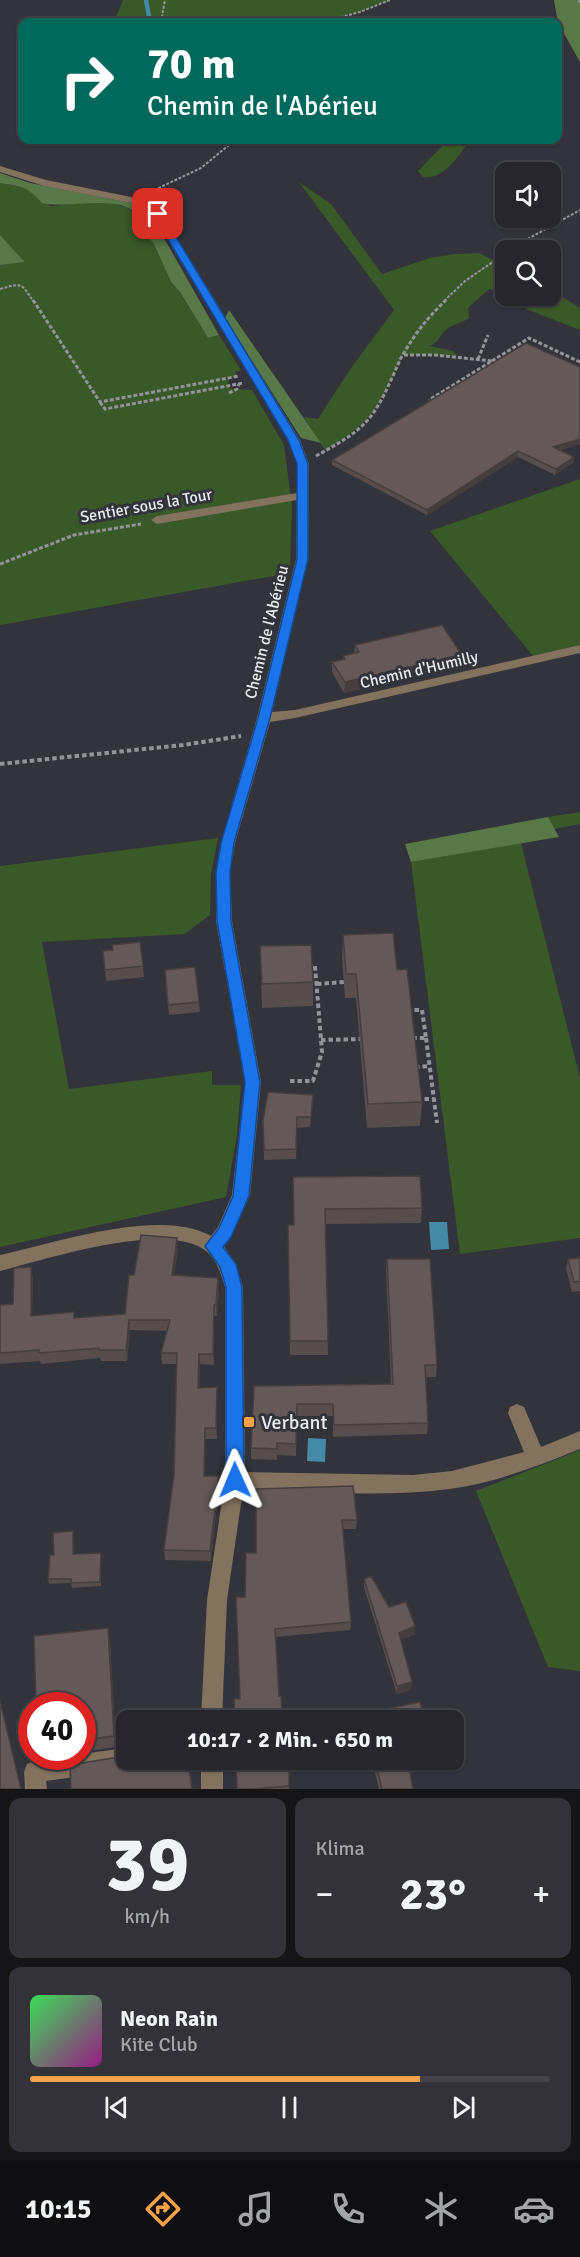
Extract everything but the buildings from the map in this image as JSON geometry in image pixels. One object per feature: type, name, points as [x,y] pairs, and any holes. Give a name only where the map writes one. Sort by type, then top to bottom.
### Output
[{"type":"street","name":"Chemin de l'Abérieu","points":[[0,169],[44,183],[133,200],[145,204],[158,214],[294,440],[303,464],[302,559],[264,718],[228,843],[223,872],[224,921],[253,1082],[241,1196],[225,1232],[213,1246]]},
{"type":"street","name":"Sentier sous la Tour","points":[[157,520],[302,495]]},
{"type":"street","name":"Chemin d'Humilly","points":[[264,718],[296,714],[580,649]]},
{"type":"street","points":[[0,1263],[145,1232],[192,1234],[213,1246],[228,1264],[234,1287],[235,1480],[217,1600],[212,1710]]},
{"type":"street","points":[[517,1413],[536,1458]]},
{"type":"street","points":[[235,1480],[413,1484],[452,1480],[536,1458],[580,1440]]},
{"type":"street","points":[[36,1781],[116,1761]]},
{"type":"street","points":[[212,1770],[212,1789]]},
{"type":"path","points":[[162,18],[165,0]]},
{"type":"path","points":[[337,18],[373,8],[390,0]]},
{"type":"path","points":[[579,0],[580,4]]},
{"type":"path","points":[[133,200],[194,172],[230,144]]},
{"type":"path","points":[[525,240],[580,210]]},
{"type":"path","points":[[303,464],[344,440],[363,425],[378,406],[403,355],[429,316],[465,281],[495,260]]},
{"type":"path","points":[[0,289],[19,284],[24,286],[69,358],[105,409],[239,384],[237,389],[229,393]]},
{"type":"path","points":[[478,359],[488,335]]},
{"type":"path","points":[[429,400],[529,338],[580,362]]},
{"type":"path","points":[[403,355],[435,355],[492,362]]},
{"type":"path","points":[[100,402],[253,373]]},
{"type":"path","name":"Sentier sous la Tour","points":[[0,564],[74,535],[157,520]]},
{"type":"path","points":[[0,764],[183,745],[246,735]]},
{"type":"path","points":[[290,1081],[313,1081],[322,1052],[315,966],[308,966]]},
{"type":"path","points":[[317,984],[344,982]]},
{"type":"path","points":[[407,1010],[422,1010],[437,1123]]},
{"type":"path","points":[[403,1039],[426,1038]]},
{"type":"path","points":[[321,1040],[368,1039]]},
{"type":"path","points":[[413,1067],[430,1066]]},
{"type":"path","points":[[417,1099],[434,1098]]},
{"type":"green space","points":[[123,0],[390,0],[338,18],[116,18]]},
{"type":"green space","points":[[554,0],[580,0],[580,62],[562,30],[562,18],[557,18]]},
{"type":"green space","points":[[444,144],[468,144],[456,159],[438,174],[423,177],[418,171]]},
{"type":"green space","points":[[0,173],[30,183],[136,204],[152,217],[219,335],[208,338],[180,292],[171,282],[153,242],[144,236],[141,220],[132,210],[120,205],[104,203],[55,205],[42,203],[24,188],[0,183]]},
{"type":"green space","points":[[299,182],[331,204],[382,274],[430,258],[456,254],[479,253],[495,261],[495,290],[489,289],[468,308],[469,318],[449,327],[435,343],[429,346],[453,351],[457,356],[403,355],[381,399],[365,421],[325,450],[304,417],[318,419],[351,368],[394,310]]},
{"type":"green space","points":[[0,183],[26,188],[51,206],[102,201],[133,211],[153,242],[171,282],[180,292],[208,338],[219,335],[241,370],[235,372],[237,376],[229,378],[228,386],[231,389],[252,390],[284,445],[292,507],[290,573],[0,625],[0,265],[25,262],[0,235]]},
{"type":"green space","points":[[0,235],[25,262],[0,265]]},
{"type":"green space","points":[[561,296],[580,308],[580,330],[526,309],[526,306],[561,306]]},
{"type":"green space","points":[[229,310],[321,443],[301,438],[225,318]]},
{"type":"green space","points":[[580,479],[580,645],[533,656],[430,531]]},
{"type":"green space","points":[[580,812],[580,824],[554,829],[548,817]]},
{"type":"green space","points":[[548,817],[559,837],[411,862],[405,844]]},
{"type":"green space","points":[[218,838],[211,874],[210,915],[185,934],[42,942],[69,1089],[212,1071],[212,1085],[241,1085],[237,1134],[226,1197],[0,1247],[0,866]]},
{"type":"green space","points":[[521,843],[580,1078],[580,1238],[460,1254],[411,862]]},
{"type":"green space","points":[[580,1450],[580,1671],[548,1667],[476,1491]]},
{"type":"water","points":[[429,1222],[447,1222],[449,1249],[431,1250]]},
{"type":"water","points":[[308,1438],[326,1439],[325,1462],[307,1461]]},
{"type":"waterway","points":[[146,0],[149,18]]},
{"type":"place","name":"Verbant","points":[[249,1422]]},
{"type":"route","points":[[158,214],[294,440],[303,464],[302,559],[296,593],[264,718],[228,843],[223,872],[224,921],[253,1082],[241,1196],[225,1232],[213,1246],[228,1264],[234,1287],[235,1480]]}]
